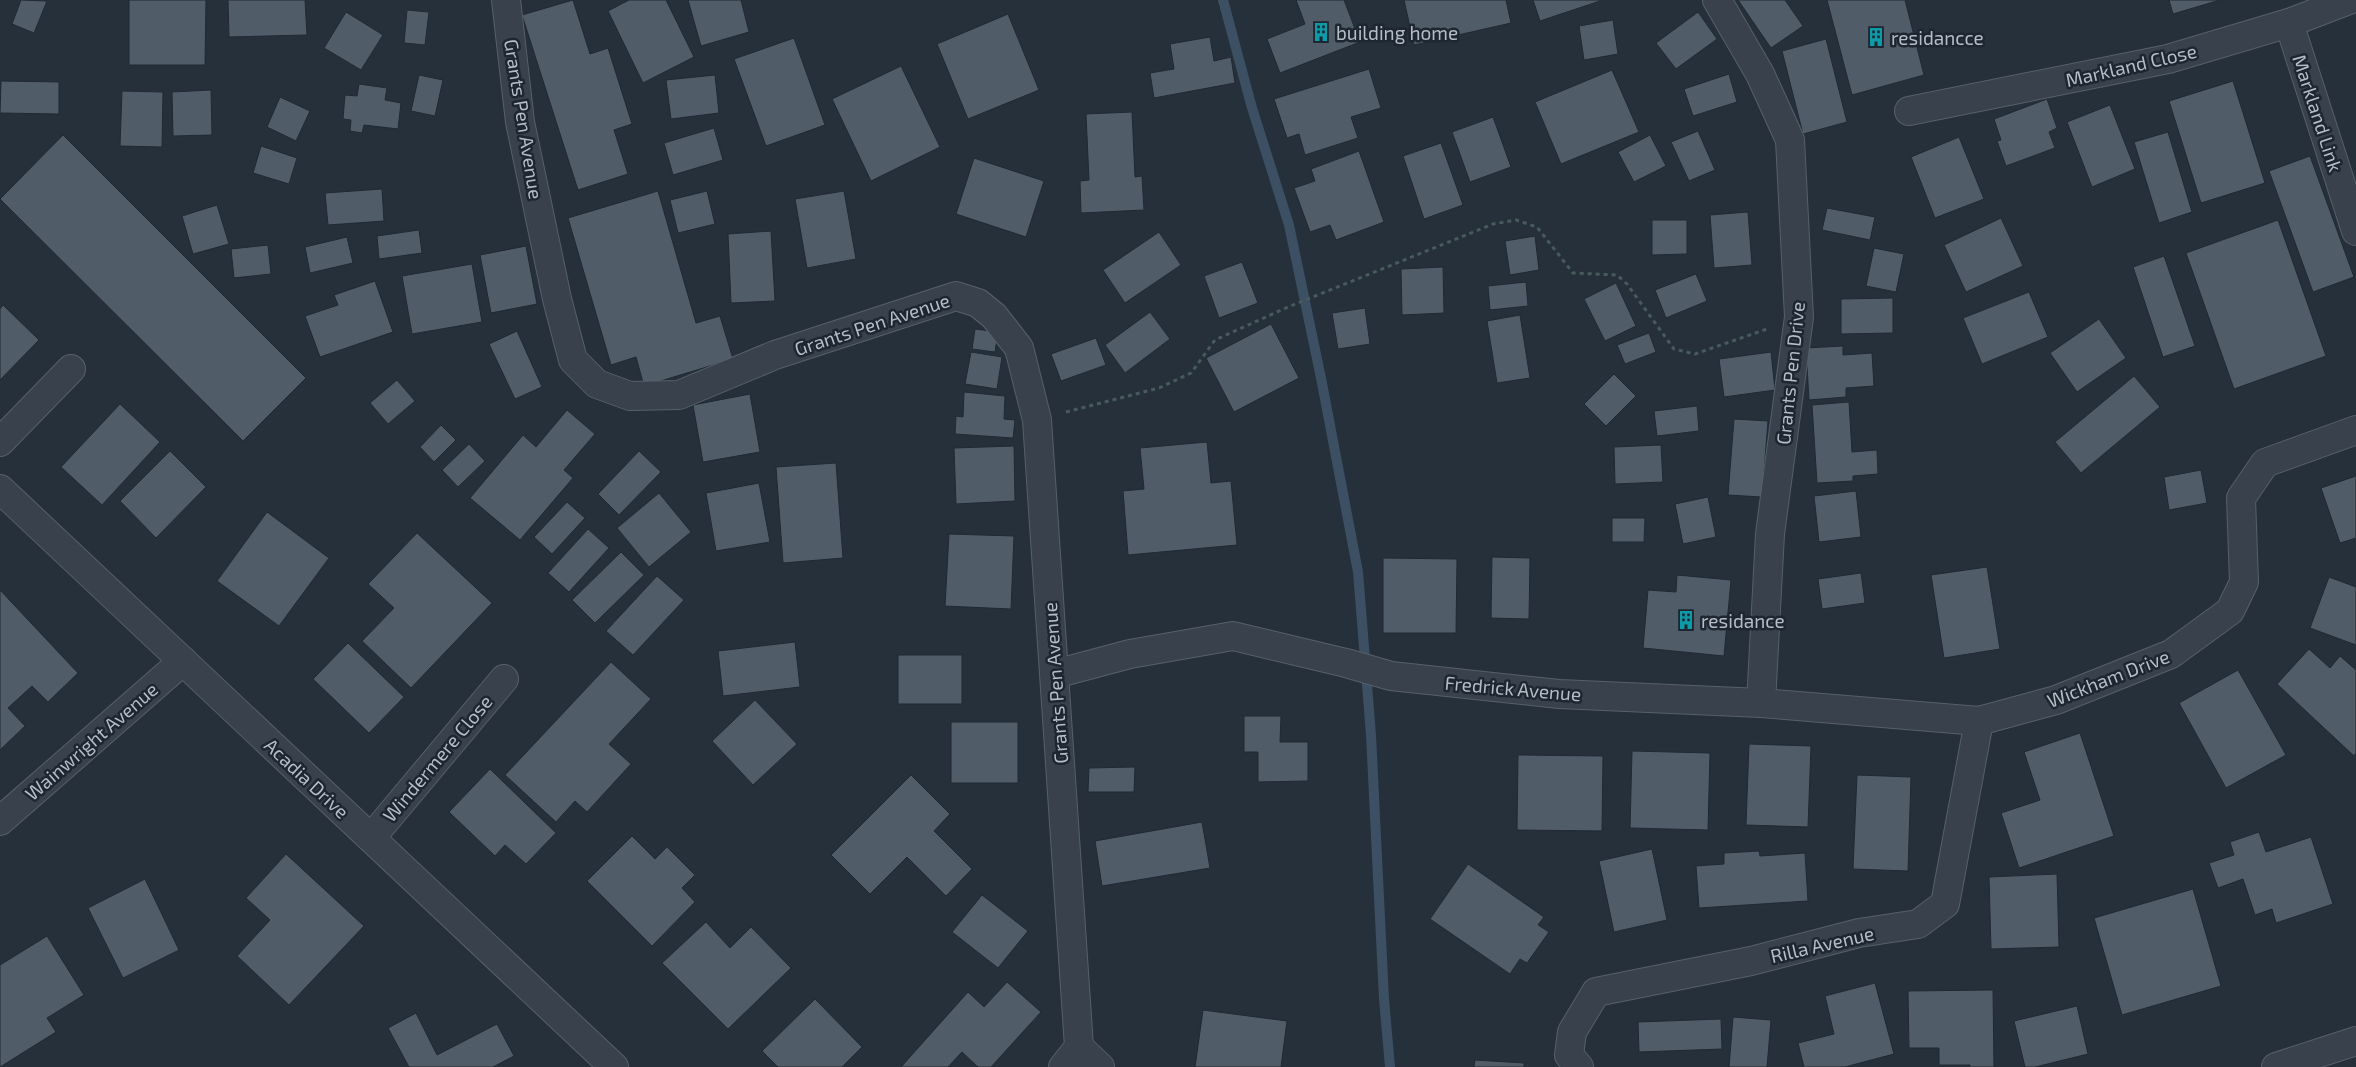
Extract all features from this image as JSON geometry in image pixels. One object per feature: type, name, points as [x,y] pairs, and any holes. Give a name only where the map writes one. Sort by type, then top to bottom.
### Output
[{"type":"street","name":"Grants Pen Avenue","points":[[506,0],[520,122],[557,298],[573,360],[597,384],[630,396],[679,395],[775,355],[956,296],[978,303],[989,311],[1019,348],[1036,420],[1055,674],[1071,1057]]},
{"type":"street","name":"Grants Pen Drive","points":[[1717,0],[1760,74],[1790,140],[1799,318],[1770,534],[1761,703]]},
{"type":"street","name":"Markland Close","points":[[1909,111],[2168,60],[2289,23],[2349,0]]},
{"type":"street","name":"Markland Link","points":[[2289,23],[2356,231]]},
{"type":"street","points":[[0,442],[71,369]]},
{"type":"street","name":"Wickham Drive","points":[[1979,721],[2056,700],[2172,654],[2230,611],[2244,582],[2241,498],[2265,463],[2356,430]]},
{"type":"street","name":"Acadia Drive","points":[[0,489],[614,1067]]},
{"type":"street","name":"Fredrick Avenue","points":[[1055,674],[1130,654],[1233,636],[1346,663],[1391,676],[1559,694],[1761,703],[1979,721]]},
{"type":"street","name":"Wainwright Avenue","points":[[0,821],[183,661]]},
{"type":"street","name":"Windermere Close","points":[[370,838],[504,679]]},
{"type":"street","name":"Rilla Avenue","points":[[1579,1067],[1569,1055],[1572,1032],[1596,992],[1751,961],[1859,933],[1918,924],[1945,904],[1979,721]]},
{"type":"street","points":[[2276,1067],[2356,1041]]},
{"type":"street","points":[[1071,1057],[1100,1067]]},
{"type":"path","points":[[1036,420],[1159,388],[1191,373],[1214,340],[1288,307],[1493,224],[1516,220],[1537,227],[1573,273],[1617,275],[1627,284],[1674,349],[1695,354],[1799,318]]},
{"type":"building","points":[[21,0],[47,1],[34,33],[12,24]]},
{"type":"building","points":[[129,0],[206,0],[205,65],[129,65]]},
{"type":"building","points":[[228,0],[305,0],[307,35],[229,37]]},
{"type":"building","points":[[573,0],[590,54],[608,48],[632,124],[614,130],[628,174],[578,190],[522,15]]},
{"type":"building","points":[[629,0],[666,0],[694,57],[643,83],[608,11]]},
{"type":"building","points":[[688,0],[741,0],[749,32],[701,46]]},
{"type":"building","name":"building home","points":[[1296,0],[1344,0],[1360,42],[1280,73],[1267,39],[1305,24]]},
{"type":"building","points":[[1404,0],[1506,0],[1511,23],[1414,45]]},
{"type":"building","points":[[1533,0],[1600,0],[1600,1],[1540,21]]},
{"type":"building","points":[[1738,0],[1785,0],[1803,26],[1771,48]]},
{"type":"building","name":"residancce","points":[[1827,0],[1905,0],[1924,75],[1852,95]]},
{"type":"building","points":[[2169,0],[2220,0],[2173,14]]},
{"type":"building","points":[[407,10],[429,12],[425,45],[404,43]]},
{"type":"building","points":[[346,12],[383,35],[361,70],[324,48]]},
{"type":"building","points":[[1698,12],[1717,39],[1676,69],[1656,43]]},
{"type":"building","points":[[1008,14],[1039,90],[968,119],[937,44]]},
{"type":"building","points":[[1613,20],[1618,54],[1584,60],[1579,26]]},
{"type":"building","points":[[1210,37],[1214,61],[1231,57],[1235,83],[1154,98],[1150,73],[1174,69],[1170,44]]},
{"type":"building","points":[[794,38],[825,125],[766,146],[734,59]]},
{"type":"building","points":[[1826,39],[1847,122],[1803,134],[1782,51]]},
{"type":"building","points":[[901,66],[940,147],[871,181],[832,99]]},
{"type":"building","points":[[1369,69],[1381,108],[1351,117],[1358,138],[1305,155],[1299,134],[1287,138],[1274,99]]},
{"type":"building","points":[[1612,70],[1639,132],[1561,164],[1535,102]]},
{"type":"building","points":[[1729,74],[1737,102],[1693,116],[1684,89]]},
{"type":"building","points":[[419,75],[443,80],[435,116],[411,111]]},
{"type":"building","points":[[715,75],[719,113],[671,119],[666,80]]},
{"type":"building","points":[[1,81],[59,82],[59,114],[0,113]]},
{"type":"building","points":[[2233,81],[2265,183],[2201,203],[2169,101]]},
{"type":"building","points":[[359,84],[387,88],[385,100],[401,103],[398,129],[364,125],[362,133],[350,131],[351,120],[343,119],[345,95],[357,96]]},
{"type":"building","points":[[211,90],[212,135],[173,136],[172,92]]},
{"type":"building","points":[[122,91],[163,92],[162,147],[120,146]]},
{"type":"building","points":[[280,97],[310,111],[296,141],[267,127]]},
{"type":"building","points":[[2047,99],[2057,128],[2049,132],[2055,148],[2006,166],[1997,141],[2001,140],[1994,119]]},
{"type":"building","points":[[2110,105],[2135,169],[2092,187],[2067,122]]},
{"type":"building","points":[[1132,112],[1135,177],[1142,176],[1144,210],[1081,213],[1080,181],[1089,180],[1086,114]]},
{"type":"building","points":[[1493,117],[1511,167],[1470,182],[1452,132]]},
{"type":"building","points":[[714,128],[723,160],[673,175],[664,143]]},
{"type":"building","points":[[1698,131],[1715,170],[1689,181],[1671,142]]},
{"type":"building","points":[[2168,132],[2192,212],[2159,223],[2134,142]]},
{"type":"building","points":[[63,135],[306,378],[243,441],[0,199]]},
{"type":"building","points":[[1650,135],[1666,166],[1634,182],[1618,152]]},
{"type":"building","points":[[1959,137],[1984,199],[1935,218],[1911,157]]},
{"type":"building","points":[[1441,143],[1463,205],[1424,219],[1403,156]]},
{"type":"building","points":[[261,146],[297,158],[289,184],[253,173]]},
{"type":"building","points":[[1359,151],[1384,222],[1336,240],[1330,225],[1310,232],[1294,188],[1315,181],[1311,169]]},
{"type":"building","points":[[2310,156],[2354,277],[2313,292],[2269,171]]},
{"type":"building","points":[[974,158],[1044,181],[1026,237],[956,214]]},
{"type":"building","points":[[382,189],[384,221],[328,225],[325,193]]},
{"type":"building","points":[[658,191],[696,323],[720,316],[733,359],[644,386],[636,357],[611,365],[568,218]]},
{"type":"building","points":[[707,191],[715,224],[678,233],[670,200]]},
{"type":"building","points":[[844,191],[856,259],[807,268],[795,199]]},
{"type":"building","points":[[217,205],[229,244],[193,254],[182,216]]},
{"type":"building","points":[[1827,208],[1875,217],[1870,240],[1822,230]]},
{"type":"building","points":[[1748,212],[1752,265],[1714,268],[1710,215]]},
{"type":"building","points":[[2001,218],[2023,266],[1966,292],[1944,245]]},
{"type":"building","points":[[1652,220],[1687,220],[1687,254],[1652,255]]},
{"type":"building","points":[[2278,220],[2326,356],[2234,389],[2186,253]]},
{"type":"building","points":[[419,230],[422,253],[379,259],[377,236]]},
{"type":"building","points":[[771,231],[775,301],[731,303],[728,234]]},
{"type":"building","points":[[1159,232],[1181,265],[1125,303],[1103,270]]},
{"type":"building","points":[[1535,236],[1539,270],[1510,275],[1505,241]]},
{"type":"building","points":[[347,237],[353,263],[310,273],[305,247]]},
{"type":"building","points":[[268,245],[271,274],[234,278],[231,249]]},
{"type":"building","points":[[526,246],[537,304],[491,313],[480,255]]},
{"type":"building","points":[[1874,248],[1904,254],[1896,292],[1866,286]]},
{"type":"building","points":[[2164,256],[2195,346],[2163,357],[2133,267]]},
{"type":"building","points":[[1242,262],[1258,303],[1219,318],[1204,276]]},
{"type":"building","points":[[472,264],[482,322],[412,334],[402,276]]},
{"type":"building","points":[[1443,267],[1444,313],[1402,315],[1401,269]]},
{"type":"building","points":[[1696,274],[1707,301],[1666,318],[1655,290]]},
{"type":"building","points":[[375,281],[393,332],[320,357],[305,316],[338,305],[334,295]]},
{"type":"building","points":[[1526,282],[1528,306],[1490,310],[1488,286]]},
{"type":"building","points":[[1616,283],[1636,326],[1605,341],[1584,299]]},
{"type":"building","points":[[2029,292],[2048,337],[1982,364],[1963,318]]},
{"type":"building","points":[[1893,298],[1893,333],[1841,334],[1841,299]]},
{"type":"building","points":[[3,305],[39,340],[0,380],[0,309]]},
{"type":"building","points":[[1365,308],[1370,344],[1338,349],[1332,313]]},
{"type":"building","points":[[1150,312],[1170,339],[1125,373],[1105,345]]},
{"type":"building","points":[[1520,315],[1530,378],[1497,383],[1487,321]]},
{"type":"building","points":[[2099,319],[2126,358],[2077,392],[2050,353]]},
{"type":"building","points":[[1271,324],[1299,378],[1234,412],[1206,358]]},
{"type":"building","points":[[975,329],[998,332],[995,352],[972,349]]},
{"type":"building","points":[[517,331],[542,387],[515,399],[489,344]]},
{"type":"building","points":[[1649,333],[1656,352],[1625,364],[1617,345]]},
{"type":"building","points":[[1096,338],[1106,365],[1061,381],[1051,354]]},
{"type":"building","points":[[1843,346],[1843,355],[1872,353],[1874,386],[1846,388],[1846,397],[1809,400],[1806,348]]},
{"type":"building","points":[[971,352],[1002,357],[997,389],[965,384]]},
{"type":"building","points":[[1771,352],[1775,390],[1724,397],[1719,359]]},
{"type":"building","points":[[1614,374],[1636,396],[1606,426],[1584,404]]},
{"type":"building","points":[[2134,376],[2160,407],[2081,473],[2055,442]]},
{"type":"building","points":[[397,380],[415,401],[388,424],[370,403]]},
{"type":"building","points":[[964,392],[1005,396],[1004,419],[1015,420],[1013,438],[955,434],[956,416],[963,417]]},
{"type":"building","points":[[750,394],[760,452],[703,462],[693,405]]},
{"type":"building","points":[[1849,402],[1852,452],[1877,450],[1878,474],[1853,476],[1853,481],[1817,483],[1812,405]]},
{"type":"building","points":[[120,404],[160,442],[102,505],[61,467]]},
{"type":"building","points":[[1697,406],[1699,431],[1657,436],[1654,411]]},
{"type":"building","points":[[567,410],[595,434],[564,470],[573,478],[520,540],[470,498],[523,435],[536,447]]},
{"type":"building","points":[[1734,419],[1768,421],[1762,497],[1728,495]]},
{"type":"building","points":[[441,425],[456,440],[434,462],[420,447]]},
{"type":"building","points":[[1207,442],[1211,483],[1231,481],[1237,545],[1128,555],[1123,491],[1144,489],[1140,448]]},
{"type":"building","points":[[469,444],[485,461],[458,487],[442,470]]},
{"type":"building","points":[[1661,445],[1663,482],[1615,484],[1614,447]]},
{"type":"building","points":[[1014,446],[1015,501],[956,504],[954,448]]},
{"type":"building","points":[[170,451],[206,487],[156,538],[120,501]]},
{"type":"building","points":[[639,451],[661,472],[619,515],[598,494]]},
{"type":"building","points":[[836,463],[843,558],[783,563],[776,467]]},
{"type":"building","points":[[2201,470],[2207,503],[2169,510],[2164,477]]},
{"type":"building","points":[[2356,476],[2356,538],[2340,543],[2321,488]]},
{"type":"building","points":[[759,483],[770,542],[716,551],[706,493]]},
{"type":"building","points":[[1856,491],[1861,537],[1819,542],[1814,496]]},
{"type":"building","points":[[659,493],[691,532],[649,567],[617,528]]},
{"type":"building","points":[[1708,497],[1716,537],[1683,544],[1675,504]]},
{"type":"building","points":[[567,502],[585,518],[552,554],[534,537]]},
{"type":"building","points":[[267,512],[329,558],[279,626],[217,581]]},
{"type":"building","points":[[1612,518],[1645,518],[1644,542],[1612,542]]},
{"type":"building","points":[[588,529],[609,548],[569,592],[548,573]]},
{"type":"building","points":[[417,533],[492,603],[411,688],[362,641],[394,608],[368,584]]},
{"type":"building","points":[[949,534],[1014,536],[1011,609],[945,606]]},
{"type":"building","points":[[621,552],[644,575],[595,623],[572,600]]},
{"type":"building","points":[[1492,557],[1530,558],[1529,619],[1491,618]]},
{"type":"building","points":[[1383,558],[1457,559],[1456,633],[1383,633]]},
{"type":"building","points":[[1987,567],[2000,649],[1944,658],[1931,575]]},
{"type":"building","points":[[1861,573],[1865,603],[1822,609],[1818,579]]},
{"type":"building","name":"residance","points":[[1677,575],[1731,580],[1724,656],[1643,648],[1648,590],[1676,592]]},
{"type":"building","points":[[657,576],[684,600],[633,655],[606,631]]},
{"type":"building","points":[[2329,577],[2356,587],[2356,645],[2310,628]]},
{"type":"building","points":[[0,590],[78,673],[48,702],[32,686],[8,708],[25,726],[0,750]]},
{"type":"building","points":[[795,642],[800,687],[723,696],[718,651]]},
{"type":"building","points":[[348,643],[404,697],[369,733],[313,679]]},
{"type":"building","points":[[2309,649],[2330,668],[2340,656],[2356,670],[2356,753],[2354,756],[2277,684]]},
{"type":"building","points":[[898,655],[962,655],[962,704],[898,704]]},
{"type":"building","points":[[611,662],[651,699],[609,744],[631,764],[587,812],[575,801],[556,822],[505,775]]},
{"type":"building","points":[[2238,670],[2286,755],[2226,788],[2179,703]]},
{"type":"building","points":[[755,700],[797,744],[753,785],[712,741]]},
{"type":"building","points":[[1244,716],[1281,716],[1280,742],[1308,742],[1308,781],[1258,782],[1258,752],[1244,752]]},
{"type":"building","points":[[951,722],[1018,722],[1018,783],[951,783]]},
{"type":"building","points":[[2080,733],[2114,836],[2019,868],[2001,813],[2040,800],[2024,752]]},
{"type":"building","points":[[1749,744],[1811,746],[1808,827],[1746,825]]},
{"type":"building","points":[[1632,751],[1710,753],[1708,830],[1630,828]]},
{"type":"building","points":[[1518,755],[1603,756],[1602,831],[1517,830]]},
{"type":"building","points":[[1135,767],[1134,792],[1088,792],[1089,768]]},
{"type":"building","points":[[490,769],[556,833],[526,864],[505,845],[495,856],[449,812]]},
{"type":"building","points":[[911,775],[950,814],[934,831],[972,869],[946,896],[907,857],[870,894],[831,855]]},
{"type":"building","points":[[1857,775],[1911,777],[1908,871],[1853,869]]},
{"type":"building","points":[[1202,822],[1210,868],[1102,886],[1095,841]]},
{"type":"building","points":[[2259,832],[2266,852],[2311,837],[2333,904],[2276,923],[2272,909],[2255,915],[2243,879],[2218,888],[2209,863],[2234,855],[2230,842]]},
{"type":"building","points":[[632,836],[655,859],[667,847],[695,875],[682,888],[695,902],[652,946],[587,881]]},
{"type":"building","points":[[1652,849],[1667,920],[1614,932],[1599,861]]},
{"type":"building","points":[[1759,851],[1760,856],[1805,853],[1808,901],[1699,908],[1696,866],[1724,864],[1724,853]]},
{"type":"building","points":[[286,854],[364,926],[289,1005],[237,956],[270,920],[246,898]]},
{"type":"building","points":[[1468,864],[1544,917],[1538,925],[1549,932],[1527,963],[1520,959],[1510,974],[1430,919]]},
{"type":"building","points":[[2057,874],[2059,947],[1991,949],[1989,877]]},
{"type":"building","points":[[145,879],[179,950],[123,978],[88,908]]},
{"type":"building","points":[[2193,889],[2221,986],[2122,1015],[2094,918]]},
{"type":"building","points":[[982,895],[1028,931],[998,968],[952,932]]},
{"type":"building","points":[[706,922],[730,948],[751,927],[791,968],[728,1029],[662,963]]},
{"type":"building","points":[[47,936],[84,995],[47,1018],[56,1032],[0,1067],[0,965]]},
{"type":"building","points":[[1007,982],[1041,1012],[991,1067],[978,1067],[962,1052],[948,1067],[901,1067],[968,992],[984,1007]]},
{"type":"building","points":[[1875,983],[1894,1054],[1845,1067],[1804,1067],[1798,1043],[1834,1034],[1825,996]]},
{"type":"building","points":[[1993,990],[1994,1067],[1939,1065],[1939,1048],[1909,1048],[1908,991]]},
{"type":"building","points":[[815,999],[862,1047],[842,1067],[778,1067],[762,1051]]},
{"type":"building","points":[[2077,1006],[2088,1054],[2035,1067],[2025,1067],[2014,1021]]},
{"type":"building","points":[[1203,1010],[1287,1021],[1281,1067],[1195,1067]]},
{"type":"building","points":[[416,1013],[437,1055],[497,1024],[514,1056],[493,1067],[409,1067],[388,1028]]},
{"type":"building","points":[[1733,1017],[1771,1020],[1767,1067],[1729,1067]]},
{"type":"building","points":[[1721,1019],[1722,1049],[1639,1052],[1638,1022]]},
{"type":"building","points":[[1475,1060],[1524,1063],[1524,1067],[1474,1067]]},
{"type":"waterway","points":[[1223,0],[1252,108],[1289,225],[1321,378],[1358,572],[1371,735],[1384,999],[1390,1067]]},
{"type":"place","name":"building home","points":[[1321,32]]},
{"type":"place","name":"residancce","points":[[1876,37]]},
{"type":"place","name":"residance","points":[[1686,620]]}]
